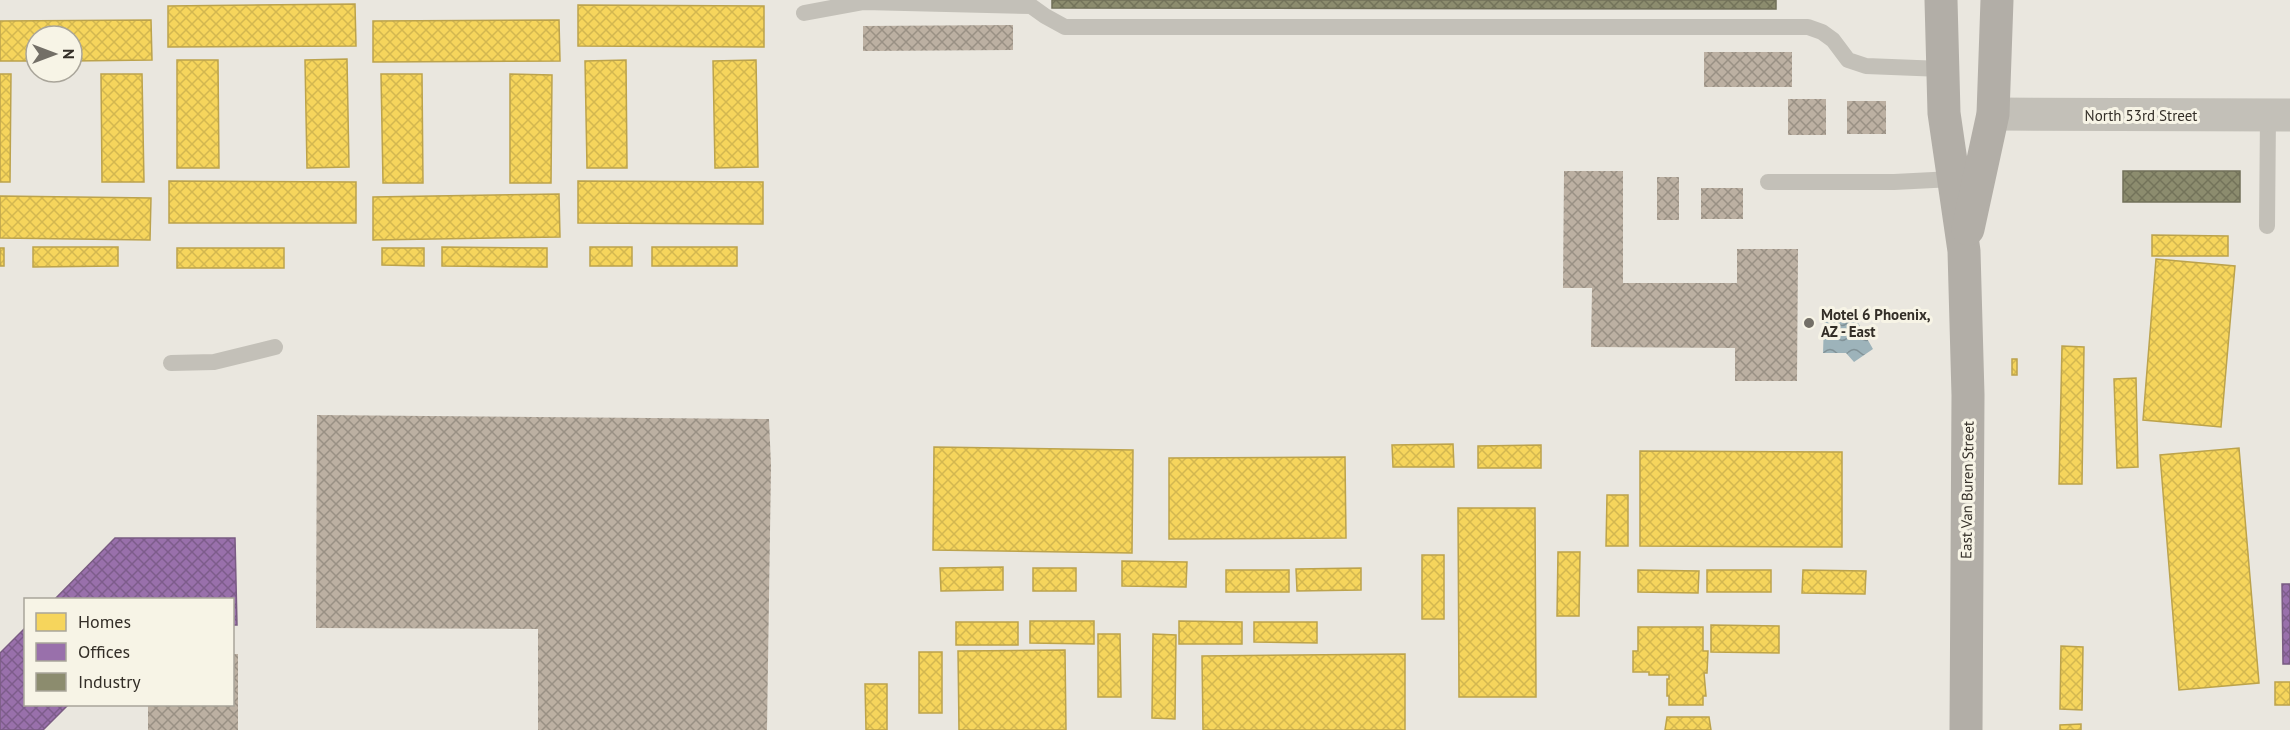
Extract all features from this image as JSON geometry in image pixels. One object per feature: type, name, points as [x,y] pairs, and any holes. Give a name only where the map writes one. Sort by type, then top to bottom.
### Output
[{"type":"main road","name":"East Van Buren Street","points":[[1941,0],[1944,113],[1964,251],[1968,395],[1966,730]]},
{"type":"main road","name":"East Van Buren Street","points":[[1964,251],[1993,114],[1997,0]]},
{"type":"street","name":"North 53rd Street","points":[[1993,114],[2279,115]]},
{"type":"lane","points":[[804,13],[864,2],[1031,3],[1045,16],[1065,27],[1808,27],[1822,32],[1833,40],[1848,60],[1866,66],[1942,69]]},
{"type":"lane","points":[[2267,226],[2279,115]]},
{"type":"lane","points":[[1768,182],[1953,179]]},
{"type":"lane","points":[[171,363],[214,362],[275,346]]},
{"type":"water","points":[[1857,321],[1873,349],[1854,362],[1846,353],[1823,353],[1824,322]]},
{"type":"building: Homes","points":[[355,4],[356,46],[168,47],[168,6]]},
{"type":"building: Homes","points":[[578,5],[764,6],[764,47],[578,46]]},
{"type":"building: Homes","points":[[151,20],[152,60],[84,61],[84,24],[24,24],[24,61],[0,61],[0,21]]},
{"type":"building: Homes","points":[[559,20],[560,61],[373,62],[373,21]]},
{"type":"building: Homes","points":[[347,59],[349,167],[307,168],[305,60]]},
{"type":"building: Homes","points":[[177,60],[218,60],[219,168],[177,168]]},
{"type":"building: Homes","points":[[626,60],[627,168],[587,168],[585,61]]},
{"type":"building: Homes","points":[[756,60],[758,167],[715,168],[713,61]]},
{"type":"building: Homes","points":[[0,74],[11,74],[10,182],[0,182]]},
{"type":"building: Homes","points":[[101,74],[142,74],[144,182],[102,182]]},
{"type":"building: Homes","points":[[381,74],[422,74],[423,183],[383,183]]},
{"type":"building: Homes","points":[[510,74],[552,75],[551,183],[510,183]]},
{"type":"building: Homes","points":[[169,181],[356,182],[356,223],[169,223]]},
{"type":"building: Homes","points":[[578,181],[763,182],[763,224],[578,223]]},
{"type":"building: Homes","points":[[559,194],[560,237],[373,240],[373,197]]},
{"type":"building: Homes","points":[[0,196],[151,198],[150,240],[0,238]]},
{"type":"building: Homes","points":[[2152,235],[2228,236],[2228,256],[2152,256]]},
{"type":"building: Homes","points":[[33,247],[118,247],[118,266],[33,267]]},
{"type":"building: Homes","points":[[442,247],[547,248],[547,267],[442,266]]},
{"type":"building: Homes","points":[[590,247],[632,247],[632,266],[590,266]]},
{"type":"building: Homes","points":[[652,247],[737,247],[737,266],[652,266]]},
{"type":"building: Homes","points":[[0,248],[4,248],[4,266],[0,266]]},
{"type":"building: Homes","points":[[177,248],[284,248],[284,268],[177,268]]},
{"type":"building: Homes","points":[[382,248],[424,248],[424,266],[382,265]]},
{"type":"building: Homes","points":[[2156,259],[2235,266],[2221,427],[2143,420]]},
{"type":"building: Homes","points":[[2062,346],[2084,347],[2082,484],[2059,484]]},
{"type":"building: Homes","points":[[2012,359],[2017,359],[2017,375],[2012,375]]},
{"type":"building: Homes","points":[[2136,378],[2138,467],[2117,468],[2114,379]]},
{"type":"building: Homes","points":[[1453,444],[1454,467],[1393,467],[1392,445]]},
{"type":"building: Homes","points":[[1541,445],[1541,468],[1478,468],[1478,446]]},
{"type":"building: Homes","points":[[934,447],[1133,450],[1132,553],[933,550]]},
{"type":"building: Homes","points":[[2239,448],[2259,683],[2179,690],[2160,455]]},
{"type":"building: Homes","points":[[1640,451],[1842,452],[1842,547],[1640,546]]},
{"type":"building: Homes","points":[[1345,457],[1346,538],[1169,539],[1169,458]]},
{"type":"building: Homes","points":[[1607,495],[1628,495],[1628,546],[1606,546]]},
{"type":"building: Homes","points":[[1458,508],[1535,508],[1536,697],[1459,697]]},
{"type":"building: Homes","points":[[1558,552],[1580,552],[1579,616],[1557,616]]},
{"type":"building: Homes","points":[[1422,555],[1444,555],[1444,619],[1422,619]]},
{"type":"building: Homes","points":[[1122,561],[1187,562],[1186,587],[1122,586]]},
{"type":"building: Homes","points":[[1003,567],[1003,590],[941,591],[940,568]]},
{"type":"building: Homes","points":[[1033,568],[1076,568],[1076,591],[1033,591]]},
{"type":"building: Homes","points":[[1361,568],[1361,590],[1297,591],[1296,569]]},
{"type":"building: Homes","points":[[1226,570],[1289,570],[1289,592],[1226,592]]},
{"type":"building: Homes","points":[[1638,570],[1699,571],[1698,593],[1638,592]]},
{"type":"building: Homes","points":[[1707,570],[1771,570],[1771,592],[1707,592]]},
{"type":"building: Homes","points":[[1803,570],[1866,571],[1865,594],[1802,593]]},
{"type":"building: Homes","points":[[1030,621],[1094,621],[1094,644],[1030,643]]},
{"type":"building: Homes","points":[[1179,621],[1242,622],[1242,644],[1179,644]]},
{"type":"building: Homes","points":[[956,622],[1018,622],[1018,645],[956,645]]},
{"type":"building: Homes","points":[[1254,622],[1317,622],[1317,643],[1254,642]]},
{"type":"building: Homes","points":[[1711,625],[1779,626],[1779,653],[1711,652]]},
{"type":"building: Homes","points":[[1638,627],[1703,627],[1703,651],[1708,651],[1707,673],[1704,673],[1706,696],[1703,696],[1703,705],[1669,705],[1667,679],[1669,675],[1633,672],[1633,651],[1638,651]]},
{"type":"building: Homes","points":[[1098,634],[1120,634],[1121,697],[1098,697]]},
{"type":"building: Homes","points":[[1153,634],[1176,635],[1175,719],[1152,718]]},
{"type":"building: Homes","points":[[2061,646],[2083,647],[2082,710],[2060,709]]},
{"type":"building: Homes","points":[[1065,650],[1066,730],[959,730],[958,651]]},
{"type":"building: Homes","points":[[919,652],[942,652],[942,713],[919,713]]},
{"type":"building: Homes","points":[[1405,654],[1405,730],[1203,730],[1202,656]]},
{"type":"building: Homes","points":[[2275,682],[2290,682],[2290,705],[2275,705]]},
{"type":"building: Homes","points":[[865,684],[887,684],[887,730],[866,730]]},
{"type":"building: Homes","points":[[1667,717],[1709,717],[1711,730],[1665,730]]},
{"type":"building: Homes","points":[[2081,724],[2081,730],[2060,730],[2060,725]]},
{"type":"building: Offices","points":[[115,538],[235,538],[237,625],[234,625],[234,598],[56,598]]},
{"type":"building: Offices","points":[[2282,584],[2290,584],[2290,664],[2283,664]]},
{"type":"building: Offices","points":[[24,629],[24,706],[67,706],[43,730],[0,730],[0,653]]},
{"type":"building: Industry","points":[[1052,0],[1776,0],[1776,9],[1052,8]]},
{"type":"building: Industry","points":[[2123,171],[2240,171],[2240,202],[2123,202]]},
{"type":"building: Other","points":[[1013,25],[1013,50],[863,51],[863,26]]},
{"type":"building: Other","points":[[1704,52],[1792,52],[1792,87],[1704,87]]},
{"type":"building: Other","points":[[1788,99],[1826,99],[1826,135],[1788,135]]},
{"type":"building: Other","points":[[1847,101],[1886,101],[1886,134],[1847,134]]},
{"type":"building: Other","points":[[1564,171],[1623,171],[1623,283],[1737,283],[1737,249],[1798,249],[1797,381],[1735,381],[1735,348],[1591,347],[1592,288],[1563,288]]},
{"type":"building: Other","points":[[1657,177],[1679,177],[1679,220],[1657,220]]},
{"type":"building: Other","points":[[1701,188],[1743,188],[1743,219],[1701,219]]},
{"type":"building: Other","points":[[317,415],[769,419],[771,466],[767,730],[538,730],[538,629],[316,628]]},
{"type":"building: Other","points":[[234,654],[238,654],[238,730],[148,730],[148,706],[234,706]]},
{"type":"place","name":"Motel 6 Phoenix, AZ - East","points":[[1809,323]]}]
